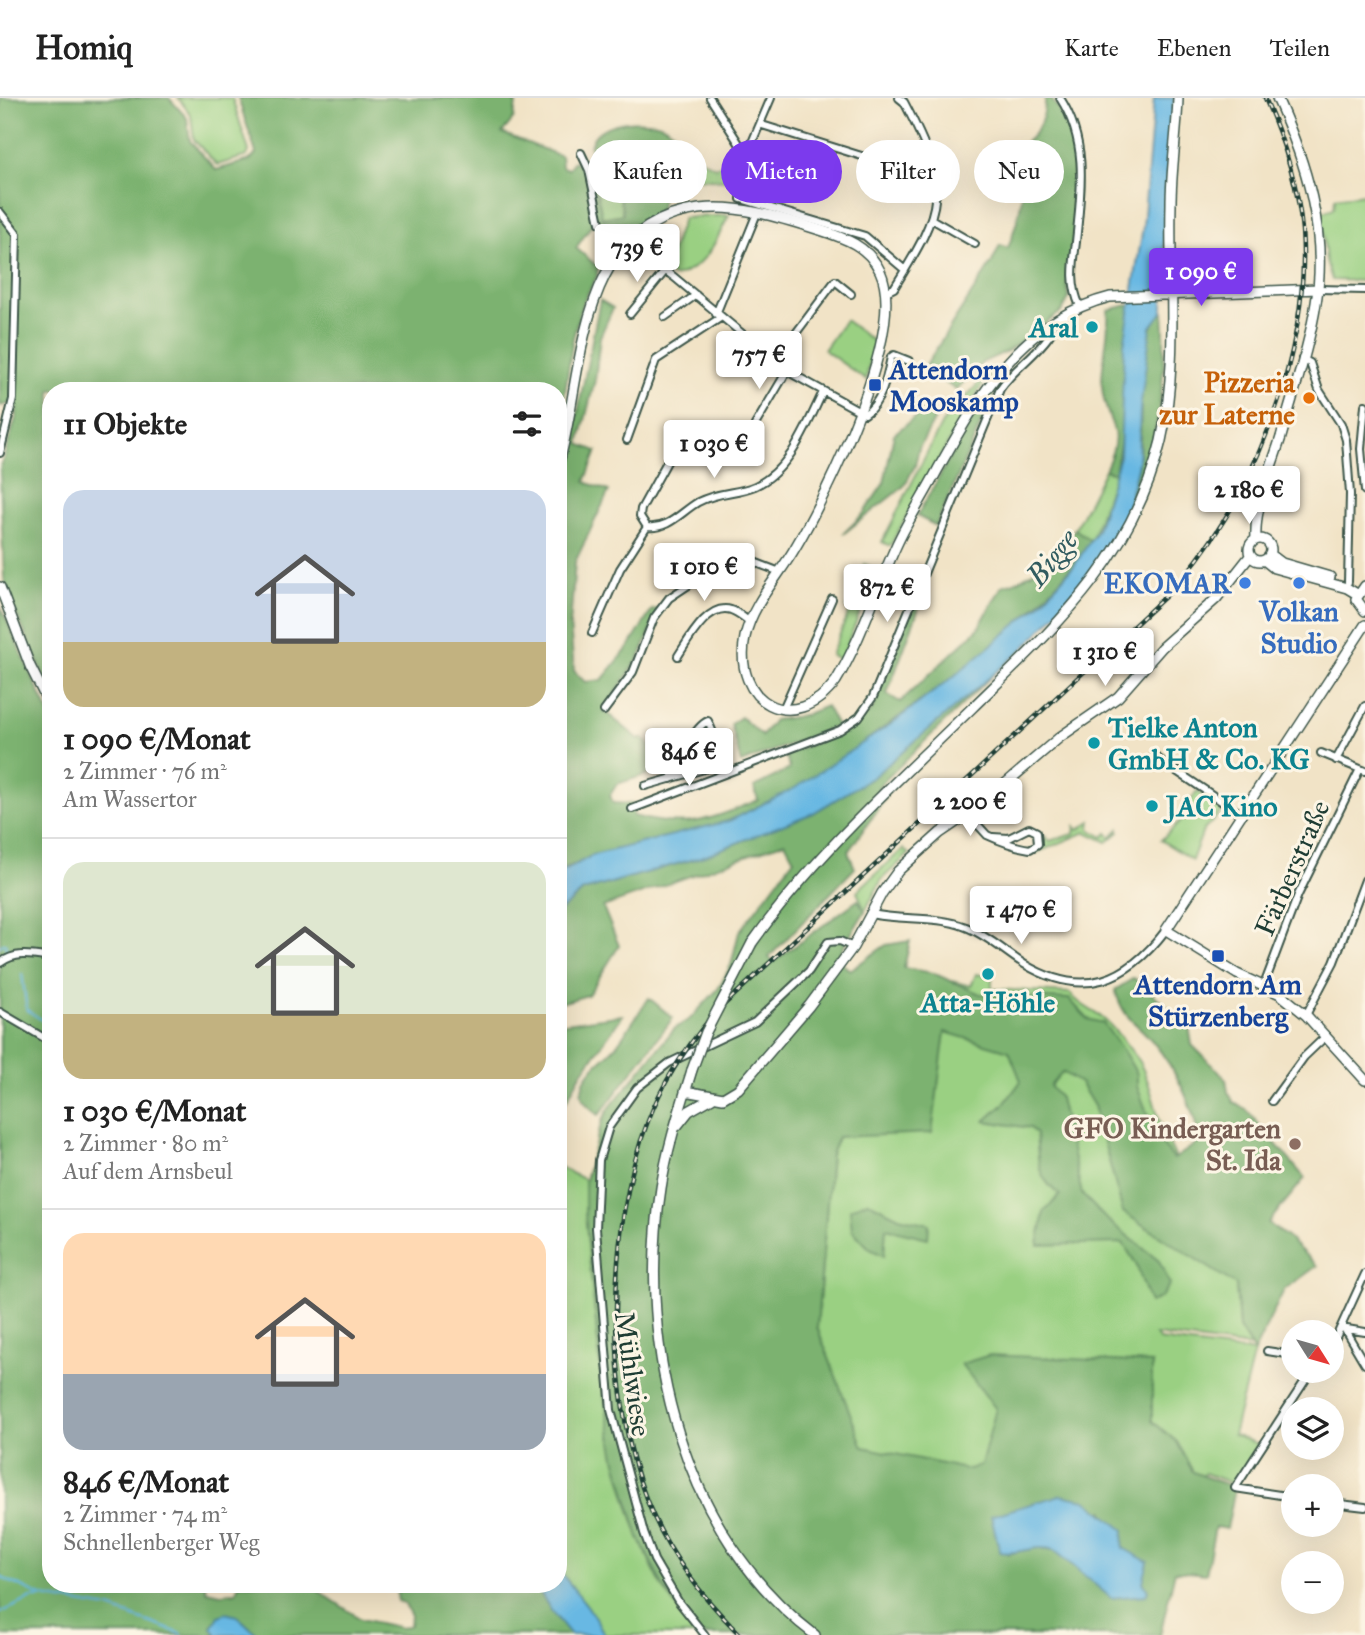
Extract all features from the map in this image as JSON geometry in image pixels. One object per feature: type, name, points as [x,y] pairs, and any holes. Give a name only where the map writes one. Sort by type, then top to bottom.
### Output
[{"type":"main road","points":[[815,1635],[775,1602],[732,1548],[699,1489],[680,1437],[661,1349],[655,1280],[661,1188],[692,1070],[709,1025],[752,943],[805,872],[1052,629],[1114,554],[1142,499],[1160,442],[1171,385],[1171,202],[1178,98]]},
{"type":"main road","points":[[676,1127],[689,1111],[712,1098],[732,1094],[744,1083],[853,947],[881,892],[898,871],[940,833],[968,814],[1060,737],[1118,697],[1162,648],[1209,607],[1250,556],[1249,546],[1256,539],[1258,513],[1302,359],[1318,289],[1316,220],[1309,180],[1297,143],[1277,98]]},
{"type":"main road","points":[[567,435],[583,333],[591,306],[603,280],[627,244],[656,222],[680,212],[707,208],[757,213],[847,239],[874,262],[886,292],[877,358],[860,411],[822,498],[750,622],[744,650],[745,670],[750,686],[764,703],[783,709],[810,705],[824,695],[836,681],[897,543],[977,400],[1013,353],[1080,306],[1123,296],[1318,289]]},
{"type":"main road","points":[[1256,539],[1267,542],[1267,557],[1274,568],[1361,590]]},
{"type":"main road","points":[[1250,556],[1258,561],[1267,557],[1348,582],[1361,590]]},
{"type":"main road","points":[[0,587],[42,690]]},
{"type":"main road","points":[[1361,590],[1357,603],[1365,611]]},
{"type":"main road","points":[[1365,625],[1166,930],[1237,974],[1264,985],[1306,1016],[1365,1080]]},
{"type":"main road","points":[[685,1091],[712,1098]]},
{"type":"street","points":[[710,98],[737,140]]},
{"type":"street","points":[[754,140],[771,98]]},
{"type":"street","points":[[886,292],[894,288],[933,220],[937,194],[935,174],[916,125],[899,98]]},
{"type":"street","points":[[1060,98],[1068,110],[1082,153],[1072,278],[1080,306]]},
{"type":"street","points":[[762,125],[856,155]]},
{"type":"street","points":[[581,153],[589,170],[596,215],[600,223],[695,295],[787,371],[865,414],[873,407],[886,380],[891,357],[894,355],[909,361]]},
{"type":"street","points":[[754,203],[865,236],[905,270]]},
{"type":"street","points":[[0,212],[17,234],[13,399],[0,453]]},
{"type":"street","points":[[627,440],[656,359],[718,316],[757,213]]},
{"type":"street","points":[[933,220],[975,244]]},
{"type":"street","points":[[630,314],[664,271]]},
{"type":"street","points":[[775,361],[835,281],[851,294]]},
{"type":"street","points":[[1318,289],[1365,290]]},
{"type":"street","points":[[665,317],[695,295]]},
{"type":"street","points":[[645,786],[727,767],[840,730],[868,707],[1000,389],[1014,369],[1044,343],[1051,333],[1049,326]]},
{"type":"street","points":[[1302,359],[1310,363],[1319,390],[1341,424],[1346,440],[1350,494],[1348,582]]},
{"type":"street","points":[[755,425],[787,371]]},
{"type":"street","points":[[647,527],[667,525],[689,507],[716,493],[751,487],[764,481],[795,447],[823,392]]},
{"type":"street","points":[[1365,405],[1361,439],[1365,491]]},
{"type":"street","points":[[647,527],[640,516],[641,509],[679,440]]},
{"type":"street","points":[[592,633],[621,569],[647,527]]},
{"type":"street","points":[[604,711],[633,672],[654,618],[669,598],[693,582],[737,564],[754,562],[780,572]]},
{"type":"street","points":[[783,709],[832,598]]},
{"type":"street","points":[[678,656],[697,628],[716,611],[732,610],[750,622]]},
{"type":"street","points":[[1336,760],[1365,706]]},
{"type":"street","points":[[671,779],[674,768],[703,722],[708,721],[712,726],[727,767]]},
{"type":"street","points":[[1321,753],[1362,770]]},
{"type":"street","points":[[1154,756],[1242,815]]},
{"type":"street","points":[[632,810],[727,767]]},
{"type":"street","name":"Färberstraße","points":[[1264,985],[1298,895],[1362,770]]},
{"type":"street","points":[[968,814],[982,830],[993,837],[1030,849],[1039,841],[1034,830],[1023,830],[1009,838],[993,837]]},
{"type":"street","points":[[1021,847],[1014,840],[1023,830]]},
{"type":"street","points":[[1306,1016],[1335,962],[1365,880]]},
{"type":"street","points":[[871,914],[897,919],[941,920],[964,926],[1036,970],[1060,979],[1083,982],[1108,978],[1137,964],[1166,930]]},
{"type":"street","name":"Mühlwiese","points":[[705,1635],[678,1601],[654,1560],[644,1533],[611,1410],[596,1227],[599,1160],[609,1126],[625,1102],[650,1075],[681,1056],[755,1022],[809,971],[828,942],[840,941],[853,947]]},
{"type":"street","points":[[0,963],[10,956],[24,954],[42,957]]},
{"type":"street","points":[[0,1012],[42,1037]]},
{"type":"street","points":[[1272,1101],[1304,1057],[1326,1036]]},
{"type":"street","points":[[1365,1274],[1345,1327],[1365,1364]]},
{"type":"street","points":[[1345,1327],[1365,1332]]},
{"type":"street","points":[[1267,1351],[1281,1353]]},
{"type":"street","points":[[1281,1495],[1235,1488],[1304,1383]]},
{"type":"street","points":[[1344,1504],[1365,1507]]},
{"type":"green space","points":[[0,98],[169,98],[187,118],[190,141],[216,170],[250,160],[256,153],[238,98],[510,98],[516,103],[514,118],[502,133],[561,156],[562,167],[568,169],[574,161],[584,168],[588,166],[588,203],[599,203],[602,218],[623,214],[621,203],[661,203],[658,215],[624,239],[605,222],[593,223],[576,248],[598,267],[597,276],[582,304],[573,338],[566,382],[42,382],[42,672],[12,604],[4,578],[0,470],[17,415],[16,402],[0,406]]},
{"type":"green space","points":[[178,98],[232,98],[249,151],[247,156],[217,165],[194,140],[191,115]]},
{"type":"green space","points":[[1045,98],[1050,98],[1064,118],[1077,163],[1076,212],[1067,284],[1069,298],[1062,311],[1008,351],[983,362],[956,390],[924,368],[992,262],[1000,245],[1008,248],[1021,203],[1064,203],[1064,140],[1028,140],[1040,124]]},
{"type":"green space","points":[[633,122],[664,125],[680,139],[593,140],[609,126]]},
{"type":"green space","points":[[707,162],[715,167],[721,165],[721,180],[707,179]]},
{"type":"green space","points":[[1365,194],[1365,281],[1332,280],[1326,261],[1321,213],[1334,208],[1335,198]]},
{"type":"green space","points":[[599,203],[621,203],[623,215],[601,218]]},
{"type":"green space","points":[[729,215],[714,245],[702,261],[674,277],[665,271],[683,218]]},
{"type":"green space","points":[[600,300],[613,308],[600,337],[595,380],[579,444],[597,451],[585,482],[609,491],[575,562],[570,625],[574,671],[585,682],[602,680],[629,647],[652,610],[660,609],[639,658],[604,711],[639,739],[642,737],[670,767],[617,784],[610,795],[613,803],[634,804],[633,816],[683,823],[711,818],[758,800],[754,787],[790,769],[785,754],[842,733],[872,710],[917,597],[922,600],[887,694],[900,702],[978,629],[1002,586],[1024,578],[1033,571],[1051,556],[1075,529],[1091,541],[1045,597],[991,646],[934,691],[804,784],[775,801],[736,818],[567,867],[567,456]]},
{"type":"green space","points":[[1132,304],[1124,345],[1122,433],[1115,473],[1105,470],[1115,434],[1102,386],[1108,310]]},
{"type":"green space","points":[[1163,311],[1163,373],[1154,433],[1138,491],[1113,548],[1131,496],[1138,464],[1143,361],[1147,341],[1153,324]]},
{"type":"green space","points":[[845,320],[874,342],[866,380],[824,350]]},
{"type":"green space","points":[[990,371],[992,372],[974,397],[890,546],[882,542],[942,423]]},
{"type":"green space","points":[[994,385],[997,387],[936,526],[917,516],[980,404]]},
{"type":"green space","points":[[925,409],[935,419],[919,448],[915,466],[904,486],[843,534],[863,514],[884,483],[894,434]]},
{"type":"green space","points":[[1105,470],[1115,473],[1091,541],[1075,529]]},
{"type":"green space","points":[[864,564],[877,569],[841,660],[831,655],[850,610],[846,608]]},
{"type":"green space","points":[[0,606],[42,698],[42,1593],[322,1593],[361,1619],[402,1628],[410,1625],[411,1616],[404,1603],[398,1601],[397,1593],[540,1593],[571,1635],[258,1635],[237,1616],[214,1622],[212,1628],[217,1635],[0,1635]]},
{"type":"green space","points":[[1011,657],[878,787],[886,797],[848,852],[855,868],[769,957],[773,962],[858,900],[865,911],[836,959],[850,970],[886,945],[910,941],[904,968],[933,973],[980,994],[1069,999],[1088,1019],[1103,1023],[1124,1052],[1137,1074],[1137,1086],[1156,1137],[1174,1159],[1200,1141],[1193,1114],[1177,1076],[1153,1042],[1126,1014],[1119,1000],[1115,990],[1134,978],[1189,1026],[1192,1045],[1226,1079],[1228,1092],[1234,1103],[1246,1109],[1305,1178],[1268,1223],[1317,1266],[1284,1290],[1254,1352],[1239,1328],[1236,1285],[1123,1212],[1094,1106],[1080,1083],[1062,1072],[1050,1086],[1060,1098],[1082,1194],[1104,1217],[1159,1261],[1170,1284],[1161,1297],[1150,1303],[1136,1264],[1123,1243],[1038,1245],[1044,1212],[1060,1195],[1042,1175],[1036,1134],[1030,1128],[985,1121],[1004,1104],[1021,1081],[1009,1051],[945,1032],[932,1133],[838,1137],[831,1154],[817,1327],[863,1447],[970,1470],[981,1465],[996,1409],[961,1364],[990,1355],[1152,1363],[1152,1421],[1177,1442],[1193,1472],[1235,1488],[1227,1529],[1215,1527],[1206,1574],[1175,1571],[1160,1635],[700,1635],[663,1587],[639,1538],[615,1458],[602,1384],[585,1214],[585,1180],[602,1121],[610,1107],[674,1029],[691,1018],[718,989],[731,965],[739,932],[794,859],[785,842],[603,907],[619,946],[588,995],[567,1001],[567,905],[583,891],[701,857],[813,813],[873,777]],"holes":[[[1103,1510],[1123,1548],[1054,1550],[1034,1547],[1008,1554]]]},
{"type":"green space","points":[[826,706],[837,726],[741,763],[731,724],[741,717],[762,736],[774,720],[802,716]]},
{"type":"green space","points":[[1197,791],[1224,809],[1203,831],[1192,860],[1161,840],[1185,817],[1186,807]]},
{"type":"green space","points":[[1091,821],[1090,829],[1103,837],[1107,833],[1111,837],[1119,829],[1119,832],[1107,842],[1086,832],[1036,853],[1026,851],[1037,849],[1046,837],[1049,841],[1074,834],[1075,826],[1078,830]]},
{"type":"green space","points":[[903,849],[909,854],[882,879],[865,911],[857,891]]},
{"type":"green space","points":[[976,974],[992,977],[992,989],[1070,993],[1118,1033],[1144,1072],[1164,1133],[1236,1285],[1239,1328],[1251,1347],[1156,1335],[1159,1340],[1254,1352],[1233,1435],[1259,1444],[1234,1484],[1205,1473],[1195,1483],[1159,1635],[1110,1635],[968,1471],[862,1447],[817,1327],[831,1154],[838,1137],[944,979],[971,986]]},
{"type":"green space","points":[[649,998],[673,1018],[599,1115],[582,1097],[584,1082],[615,1047]]},
{"type":"green space","points":[[623,1015],[581,1074],[567,1100],[567,1023]]},
{"type":"green space","points":[[567,1171],[585,1180],[588,1246],[603,1382],[614,1452],[623,1486],[633,1520],[661,1584],[700,1635],[605,1635],[567,1580]]},
{"type":"green space","points":[[867,1201],[899,1217],[929,1224],[928,1238],[886,1228],[884,1256],[870,1249],[852,1230],[850,1209]]},
{"type":"water","points":[[1154,98],[1174,98],[1164,239],[1163,311],[1151,327],[1140,409],[1138,463],[1127,509],[1113,548],[1092,576],[1024,648],[873,777],[813,813],[701,857],[583,891],[567,905],[567,869],[593,855],[729,821],[795,788],[891,724],[953,677],[1038,606],[1074,566],[1097,530],[1120,456],[1124,345],[1143,227]]},
{"type":"water","points":[[1060,1495],[1086,1500],[1124,1530],[1123,1548],[1148,1562],[1143,1582],[1148,1591],[1146,1595],[1111,1598],[1054,1550],[1040,1548],[1000,1552],[991,1516]]},
{"type":"water","points":[[567,1580],[605,1635],[571,1635],[540,1593],[567,1593]]},
{"type":"water","points":[[226,1613],[237,1616],[258,1635],[217,1635],[212,1628],[219,1616]]},
{"type":"waterway","points":[[0,946],[5,943],[7,953]]},
{"type":"waterway","points":[[22,974],[27,1010],[42,1020]]},
{"type":"waterway","points":[[0,1577],[43,1597],[109,1608],[182,1634]]},
{"type":"waterway","points":[[0,1613],[32,1598],[41,1598]]},
{"type":"railway","points":[[740,1635],[699,1589],[675,1556],[655,1520],[633,1459],[624,1412],[618,1362],[618,1260],[624,1211],[634,1164],[648,1121],[676,1065],[714,1014],[1167,595],[1197,560],[1225,519],[1270,426],[1286,376],[1297,326],[1303,277],[1302,230],[1294,179],[1265,98]]},
{"type":"place","name":"Aral","points":[[1092,327]]},
{"type":"place","name":"Attendorn Mooskamp","points":[[875,385]]},
{"type":"place","name":"Pizzeria zur Laterne","points":[[1309,398]]},
{"type":"place","name":"EKOMAR","points":[[1245,583]]},
{"type":"place","name":"Volkan Studio","points":[[1299,583]]},
{"type":"place","name":"Tielke Anton GmbH & Co. KG","points":[[1094,743]]},
{"type":"place","name":"JAC Kino","points":[[1152,806]]},
{"type":"place","name":"Attendorn Am Stürzenberg","points":[[1218,956]]},
{"type":"place","name":"Atta-Höhle","points":[[988,974]]},
{"type":"place","name":"GFO Kindergarten St. Ida","points":[[1295,1144]]},
{"type":"water label","name":"Bigge","points":[[1052,558]]}]
